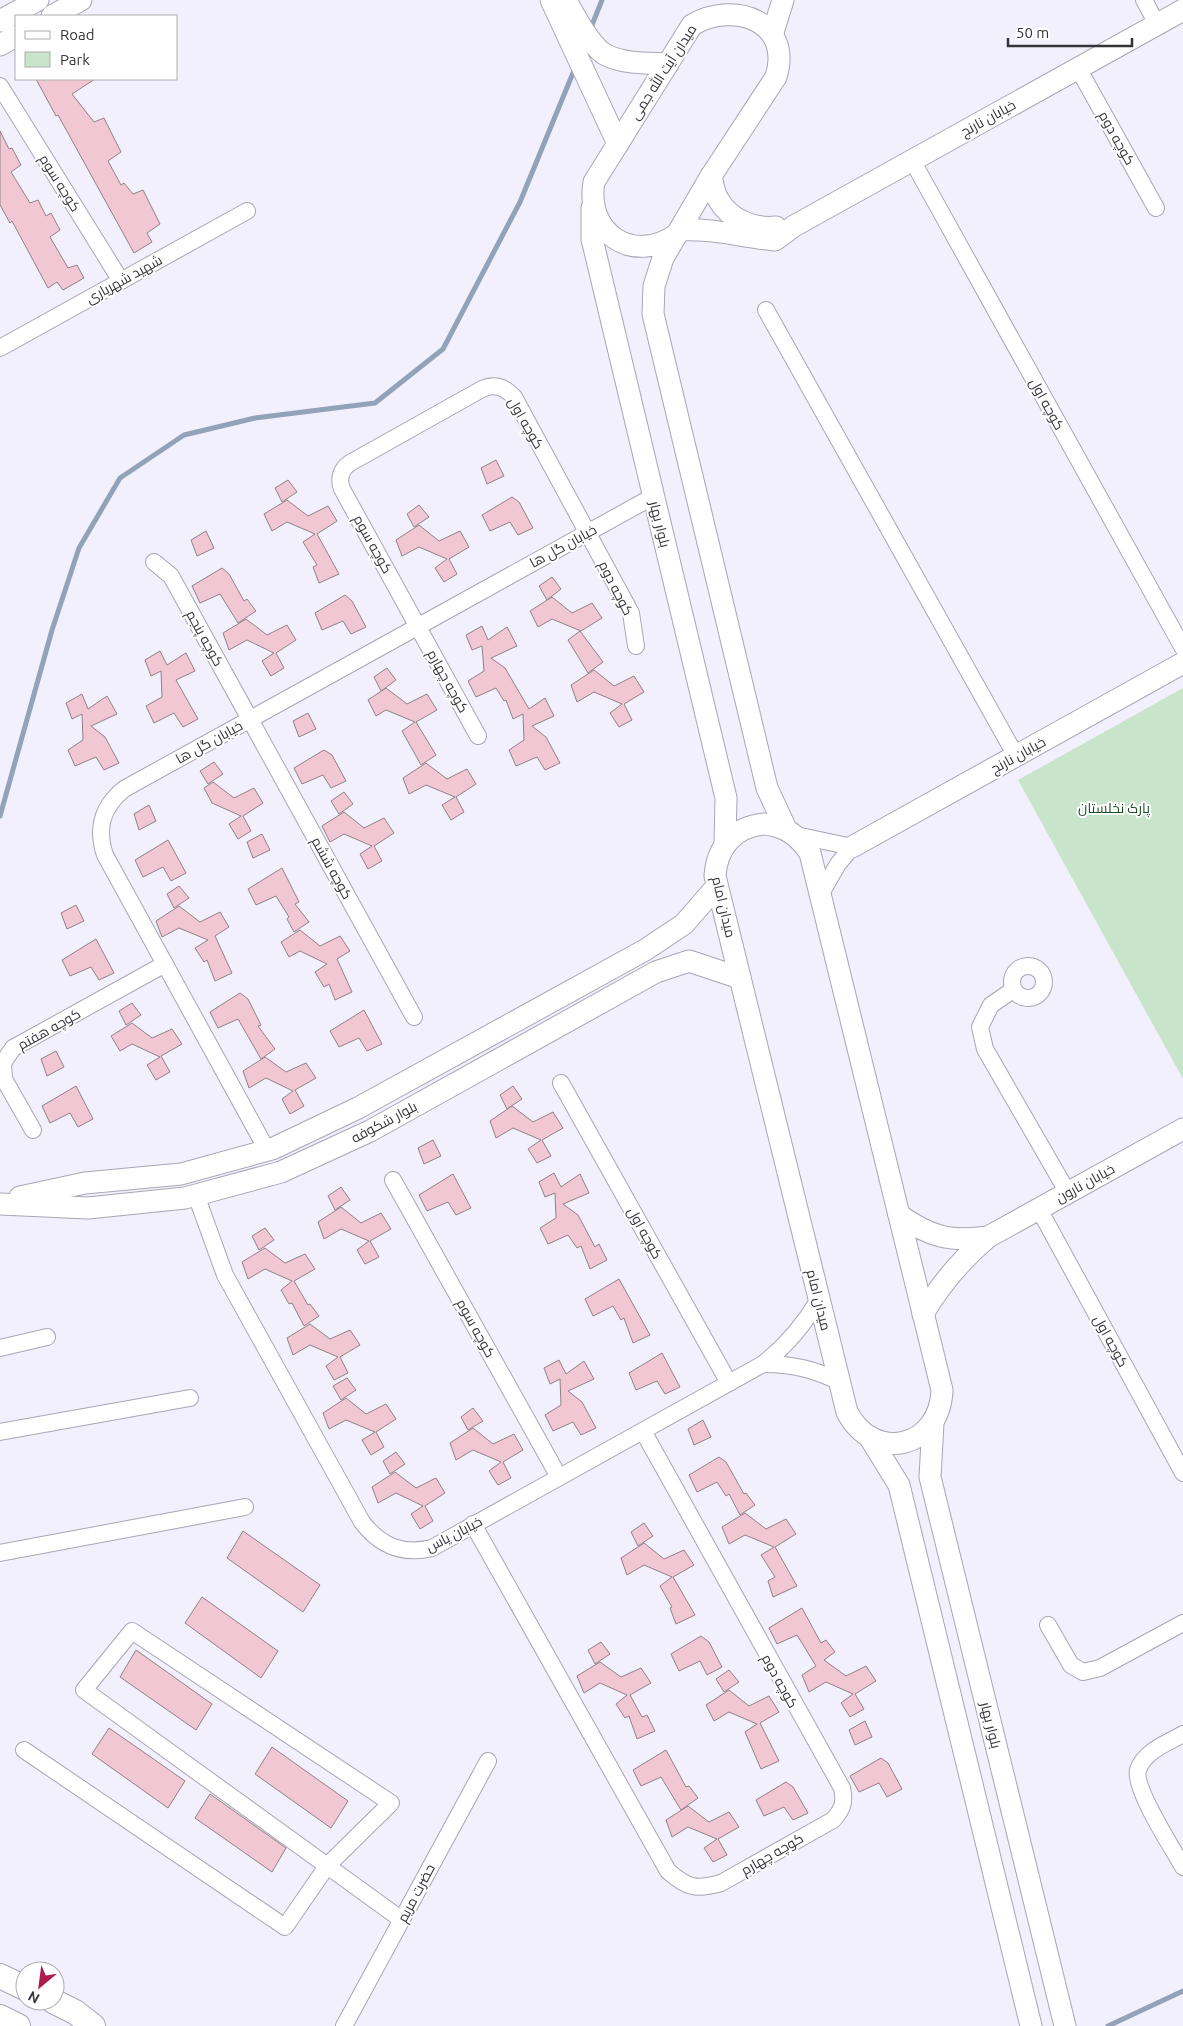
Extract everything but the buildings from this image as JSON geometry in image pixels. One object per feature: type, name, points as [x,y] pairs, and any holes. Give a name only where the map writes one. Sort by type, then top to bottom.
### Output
[{"type":"main road","points":[[0,1976],[15,1983]]},
{"type":"main road","points":[[65,2007],[93,2026]]},
{"type":"main road","points":[[0,2017],[18,2026]]},
{"type":"street","points":[[0,21],[38,0]]},
{"type":"street","points":[[54,15],[81,0]]},
{"type":"street","points":[[551,0],[576,36],[595,45],[604,54],[639,63],[668,64]]},
{"type":"street","points":[[566,0],[584,70],[618,144]]},
{"type":"street","points":[[784,0],[773,32],[780,54],[776,77],[711,176],[660,268],[654,286],[653,314],[767,788],[791,832],[810,853],[942,1390],[940,1407],[933,1423]]},
{"type":"street","points":[[1144,0],[1157,24]]},
{"type":"street","name":"میدان آیت الله جمی","points":[[592,205],[594,182],[692,24],[701,16],[711,11],[739,4],[756,15],[773,32]]},
{"type":"street","name":"خیابان نارنج","points":[[679,232],[702,229],[743,237],[775,240],[794,226],[1183,10]]},
{"type":"street","points":[[0,45],[15,37]]},
{"type":"street","name":"کوچه دوم","points":[[1078,68],[1156,208]]},
{"type":"street","name":"کوچه سوم","points":[[0,86],[121,281]]},
{"type":"street","name":"کوچه اول","points":[[912,160],[1183,648]]},
{"type":"street","points":[[711,176],[718,199],[735,218],[765,229],[794,226]]},
{"type":"street","points":[[592,205],[596,217],[611,236],[632,246],[656,245],[679,232]]},
{"type":"street","name":"بلوار بهار","points":[[592,205],[592,239],[726,798],[725,844]]},
{"type":"street","name":"شهید شهریاری","points":[[0,348],[247,211]]},
{"type":"street","points":[[766,310],[1016,756]]},
{"type":"street","name":"کوچه اول","points":[[350,463],[482,389],[492,386],[502,387],[514,397],[587,532]]},
{"type":"street","name":"کوچه سوم","points":[[350,463],[342,472],[341,485],[418,626]]},
{"type":"street","name":"خیابان گل ها","points":[[267,1150],[105,855],[100,837],[102,818],[114,797],[124,789],[654,496]]},
{"type":"street","name":"کوچه دوم","points":[[587,532],[631,613],[636,646]]},
{"type":"street","name":"کوچه پنجم","points":[[154,562],[171,576],[250,719]]},
{"type":"street","name":"کوچه چهارم","points":[[418,626],[478,736]]},
{"type":"street","name":"خیابان نارنج","points":[[852,846],[1183,663]]},
{"type":"street","name":"کوچه ششم","points":[[250,719],[414,1017]]},
{"type":"street","name":"میدان امام","points":[[791,832],[775,825],[753,825],[742,829],[725,844],[716,864],[717,886],[847,1412],[852,1423],[870,1438],[893,1444],[905,1442],[925,1432],[933,1423]]},
{"type":"street","points":[[791,832],[852,846],[838,864],[820,895]]},
{"type":"street","name":"بلوار شکوفه","points":[[0,1203],[85,1183],[181,1174],[267,1150],[358,1108],[645,950],[684,924],[717,886]]},
{"type":"street","name":"بلوار شکوفه","points":[[0,1203],[88,1208],[196,1196],[281,1172],[370,1130],[656,972],[689,961],[740,978]]},
{"type":"street","name":"کوچه هفتم","points":[[33,1130],[4,1079],[3,1063],[13,1048],[165,964]]},
{"type":"street","points":[[1013,990],[991,1005],[980,1027],[985,1049],[1068,1193]]},
{"type":"street","name":"کوچه اول","points":[[561,1083],[728,1383]]},
{"type":"street","name":"خیابان نارون","points":[[923,1314],[940,1285],[962,1259],[988,1238],[1183,1129]]},
{"type":"street","name":"کوچه سوم","points":[[393,1180],[560,1477]]},
{"type":"street","name":"خیابان یاس","points":[[196,1196],[224,1275],[370,1533],[393,1548],[419,1551],[432,1548],[763,1364],[786,1346],[804,1324],[819,1299]]},
{"type":"street","name":"کوچه اول","points":[[1039,1209],[1183,1473]]},
{"type":"street","points":[[899,1215],[918,1229],[941,1237],[964,1240],[988,1238]]},
{"type":"street","points":[[0,1348],[46,1337]]},
{"type":"street","points":[[763,1364],[790,1364],[816,1370],[840,1382]]},
{"type":"street","points":[[0,1432],[190,1398]]},
{"type":"street","name":"بلوار بهار","points":[[933,1423],[930,1477],[1065,2026]]},
{"type":"street","name":"کوچه چهارم","points":[[473,1524],[668,1871],[683,1884],[702,1888],[721,1883],[833,1820],[841,1811],[845,1800],[842,1788],[643,1431]]},
{"type":"street","points":[[870,1438],[899,1485],[1031,2026]]},
{"type":"street","points":[[0,1553],[245,1507]]},
{"type":"street","points":[[1048,1625],[1070,1665],[1083,1672],[1100,1668],[1183,1623]]},
{"type":"street","points":[[24,1750],[285,1927],[327,1866],[390,1803],[132,1631],[84,1690],[327,1866],[402,1920]]},
{"type":"street","points":[[1183,1734],[1150,1753],[1138,1770],[1139,1788],[1183,1867]]},
{"type":"street","name":"حضرت مریم","points":[[344,2026],[488,1761]]},
{"type":"green space","name":"پارک نخلستان","points":[[1183,688],[1183,1079],[1018,780]]},
{"type":"waterway","points":[[590,30],[602,0]]},
{"type":"waterway","points":[[0,816],[52,630],[79,548],[120,478],[184,435],[255,418],[375,403],[443,349],[520,202],[575,68]]},
{"type":"waterway","points":[[1108,2026],[1183,1991]]}]
